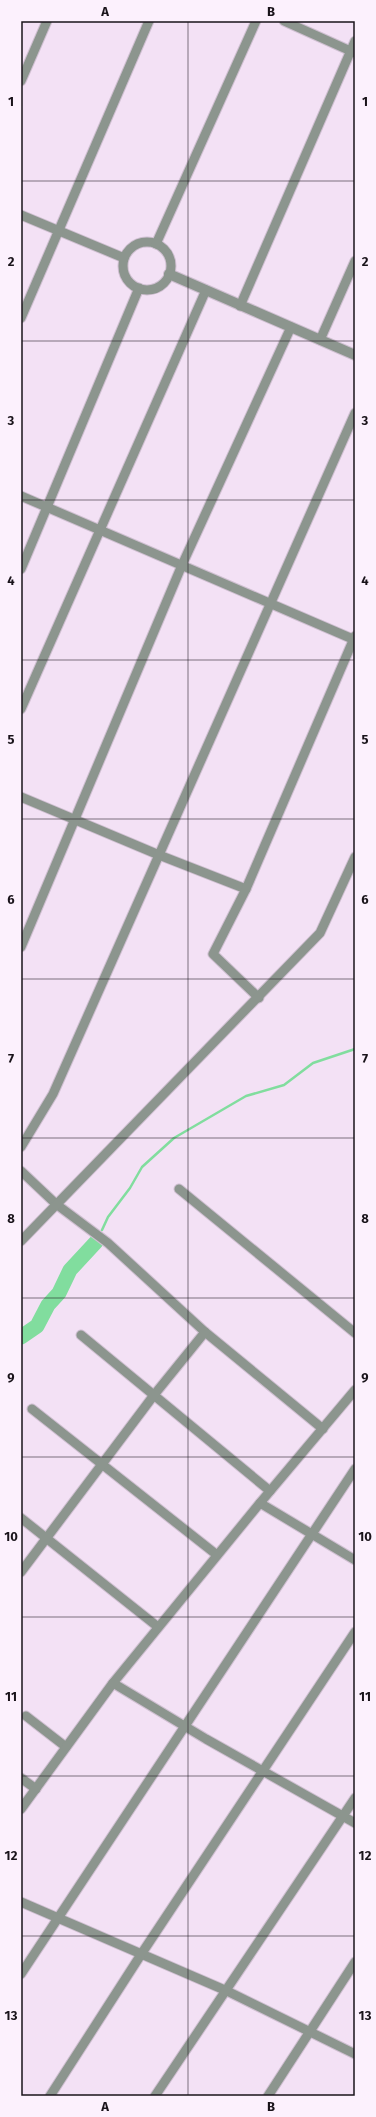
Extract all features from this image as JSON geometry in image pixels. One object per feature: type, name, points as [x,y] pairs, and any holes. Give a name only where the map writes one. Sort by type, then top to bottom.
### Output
[{"type":"street","points":[[21,81],[47,21]]},
{"type":"street","points":[[21,318],[60,231],[149,21]]},
{"type":"street","points":[[156,244],[256,21]]},
{"type":"street","points":[[284,21],[353,52]]},
{"type":"street","points":[[240,306],[353,52],[355,41]]},
{"type":"street","points":[[21,215],[124,258]]},
{"type":"street","points":[[140,243],[156,244],[166,251],[169,257],[169,274],[166,280],[157,287],[145,290],[130,283],[124,274],[124,258],[130,249],[140,243]]},
{"type":"street","points":[[320,340],[355,261]]},
{"type":"street","points":[[169,274],[355,355]]},
{"type":"street","points":[[21,569],[48,508],[139,288]]},
{"type":"street","points":[[21,709],[206,290]]},
{"type":"street","points":[[21,947],[182,565],[291,327]]},
{"type":"street","points":[[21,1147],[53,1094],[355,413]]},
{"type":"street","points":[[21,496],[355,639],[246,889],[213,954],[259,998]]},
{"type":"street","points":[[21,797],[159,855],[246,889]]},
{"type":"street","points":[[21,1241],[259,998],[320,933],[355,857]]},
{"type":"street","points":[[21,1171],[56,1204],[108,1243],[205,1332],[322,1429]]},
{"type":"street","points":[[178,1189],[355,1333]]},
{"type":"street","points":[[21,1572],[154,1395],[205,1332]]},
{"type":"street","points":[[82,1335],[270,1491]]},
{"type":"street","points":[[21,1809],[113,1683],[217,1555],[355,1390]]},
{"type":"street","points":[[32,1410],[217,1555]]},
{"type":"street","points":[[21,1974],[355,1469]]},
{"type":"street","points":[[260,1503],[355,1560]]},
{"type":"street","points":[[21,1518],[158,1627]]},
{"type":"street","points":[[50,2096],[142,1953],[355,1632]]},
{"type":"street","points":[[113,1683],[185,1726],[355,1822]]},
{"type":"street","points":[[26,1716],[66,1748]]},
{"type":"street","points":[[21,1778],[36,1789]]},
{"type":"street","points":[[155,2096],[227,1991],[355,1798]]},
{"type":"street","points":[[21,1902],[227,1991],[355,2054]]},
{"type":"street","points":[[268,2096],[355,1962]]},
{"type":"waterway","points":[[102,1230],[108,1217],[130,1188],[142,1167],[174,1138],[246,1096],[284,1085],[313,1063],[355,1049]]},
{"type":"waterway","points":[[21,1337],[37,1326],[48,1305],[59,1293],[70,1270],[96,1242]]}]
